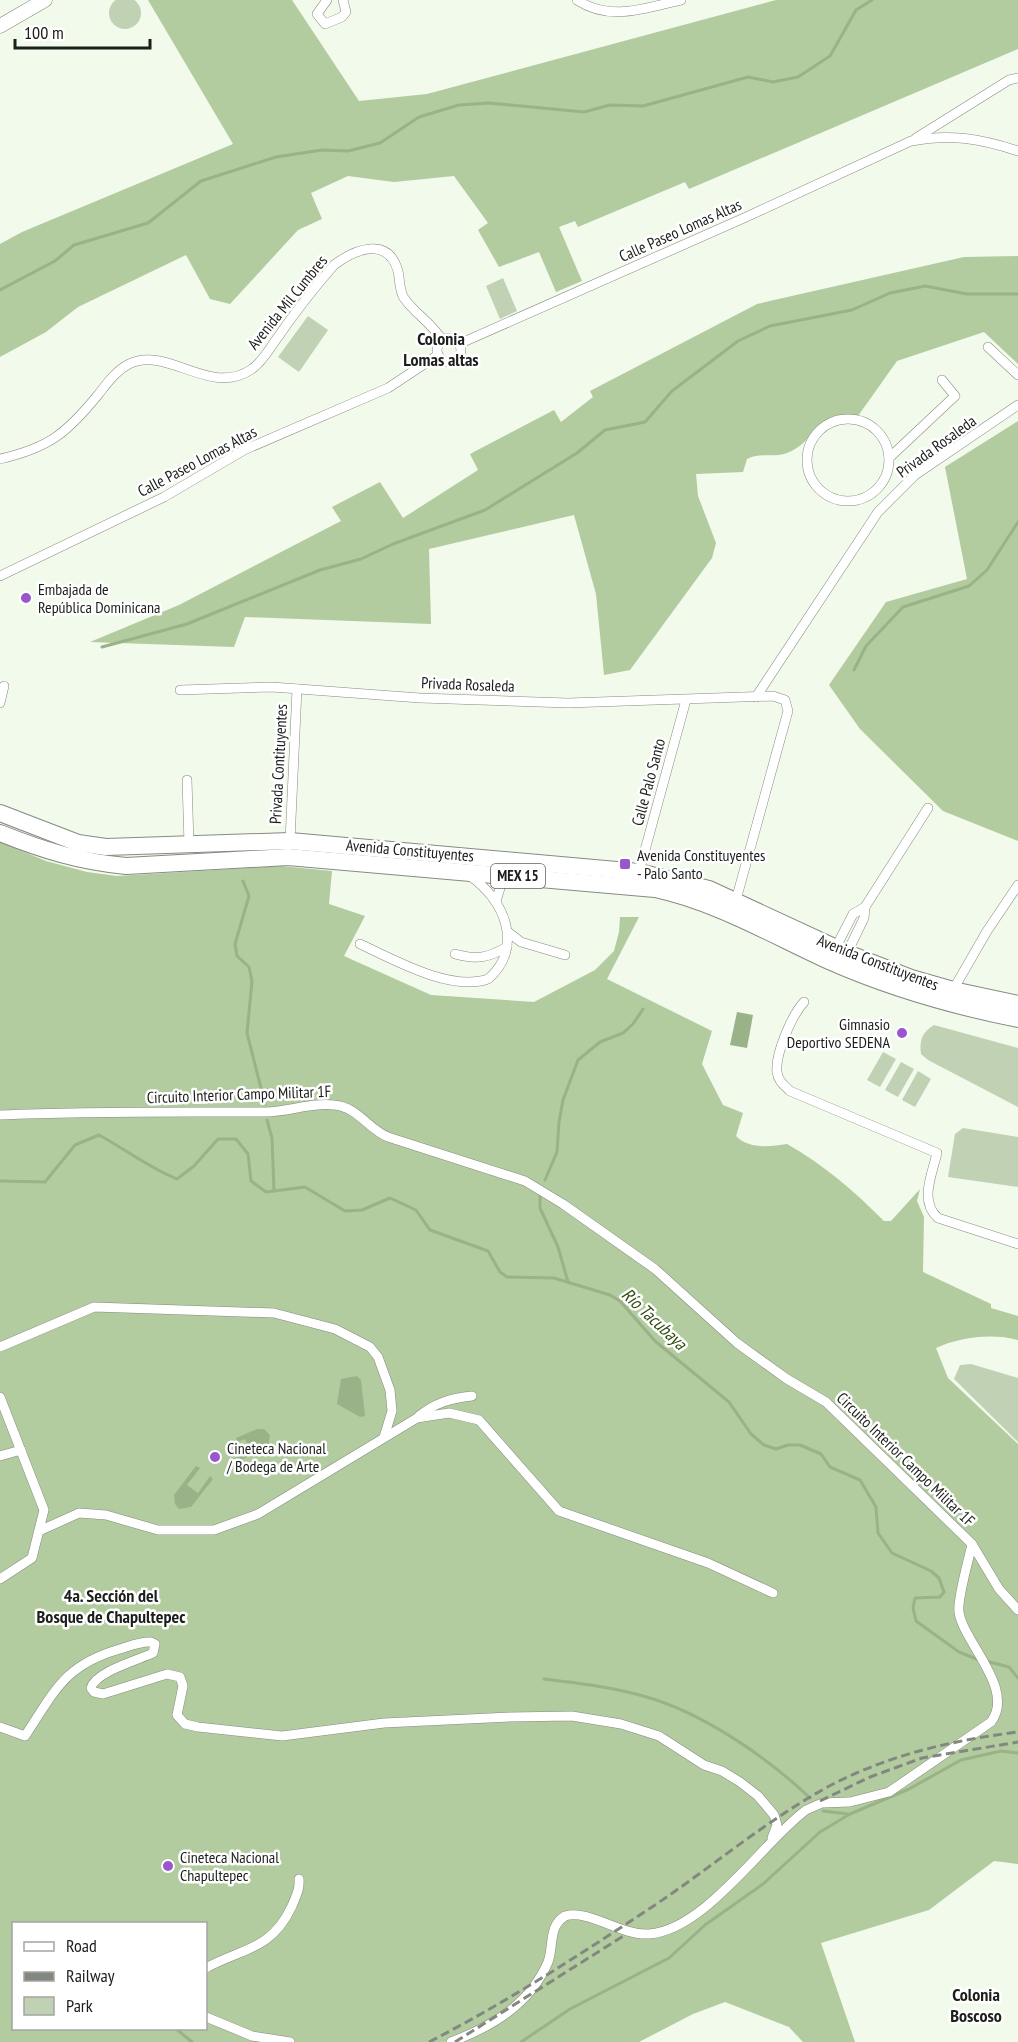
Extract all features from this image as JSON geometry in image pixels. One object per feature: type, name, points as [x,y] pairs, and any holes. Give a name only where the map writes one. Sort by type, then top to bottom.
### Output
[{"type":"highway","name":"Avenida Constituyentes","points":[[0,813],[78,843],[134,847],[290,841],[639,872],[682,881],[736,900],[841,950],[911,978],[1018,1004]]},
{"type":"highway","name":"Avenida Constituyentes","points":[[0,833],[58,854],[103,864],[126,866],[288,857],[616,884],[672,892],[713,907],[831,962],[885,983],[975,1010],[1018,1019]]},
{"type":"main road","points":[[0,26],[45,0]]},
{"type":"street","points":[[327,0],[317,14],[325,24],[342,17],[346,12],[343,0]]},
{"type":"street","points":[[577,0],[598,10],[617,13],[681,0]]},
{"type":"street","points":[[911,141],[1009,80],[1018,78]]},
{"type":"street","points":[[911,141],[926,138],[973,138],[1018,151]]},
{"type":"street","name":"Calle Paseo Lomas Altas","points":[[459,344],[744,219],[911,141]]},
{"type":"street","name":"Avenida Mil Cumbres","points":[[0,459],[42,447],[56,439],[115,374],[137,361],[166,363],[220,378],[236,377],[252,369],[268,354],[276,339],[334,265],[345,256],[365,248],[383,250],[390,255],[398,272],[402,295],[442,340]]},
{"type":"street","points":[[451,338],[459,344],[460,353],[454,360],[445,361],[438,355],[437,348],[442,340],[451,338]]},
{"type":"street","points":[[988,347],[1018,375]]},
{"type":"street","name":"Calle Paseo Lomas Altas","points":[[0,576],[33,557],[164,497],[244,450],[388,388],[438,355]]},
{"type":"street","points":[[889,458],[880,434],[858,420],[832,422],[821,428],[813,438],[807,463],[816,486],[838,500],[863,498],[883,482],[889,458],[955,396],[942,380]]},
{"type":"street","name":"Privada Rosaleda","points":[[756,697],[878,512],[915,475],[1018,405]]},
{"type":"street","points":[[863,498],[878,512]]},
{"type":"street","points":[[0,703],[4,686]]},
{"type":"street","name":"Privada Rosaleda","points":[[180,690],[297,689],[420,698],[568,703],[773,696],[785,699],[788,711],[736,900]]},
{"type":"street","name":"Privada Contituyentes","points":[[290,841],[297,689]]},
{"type":"street","name":"Calle Palo Santo","points":[[639,872],[686,700]]},
{"type":"street","points":[[187,780],[189,844]]},
{"type":"street","points":[[841,950],[864,918],[865,906],[928,808]]},
{"type":"street","points":[[360,944],[393,960],[465,984],[476,983],[492,975],[502,962],[507,947],[508,932],[496,901],[486,888],[463,872]]},
{"type":"street","points":[[496,901],[502,882],[507,875]]},
{"type":"street","points":[[953,990],[987,931],[1018,885]]},
{"type":"street","points":[[508,932],[521,942],[565,955]]},
{"type":"street","points":[[455,954],[472,959],[484,958],[507,947]]},
{"type":"street","points":[[804,1002],[795,1012],[782,1048],[777,1071],[780,1081],[790,1090],[937,1154],[926,1200],[930,1210],[938,1218],[1018,1244]]},
{"type":"street","name":"Circuito Interior Campo Militar 1F","points":[[0,1115],[69,1112],[272,1112],[334,1105],[352,1110],[373,1131],[525,1182],[563,1204],[655,1269],[737,1343],[787,1379],[826,1402],[972,1544],[959,1612],[990,1671],[997,1705],[994,1717],[987,1726],[972,1732],[952,1751],[889,1792],[850,1802],[811,1807],[711,1901],[690,1918],[661,1932],[631,1933],[579,1915],[565,1916],[555,1926],[547,1964],[524,2000],[507,2014],[452,2042]]},
{"type":"street","points":[[0,1347],[94,1307],[274,1313],[335,1329],[370,1347],[378,1357],[390,1390],[392,1411],[384,1437]]},
{"type":"street","points":[[39,1531],[79,1513],[106,1515],[158,1530],[214,1530],[258,1514],[417,1418],[431,1406],[472,1395]]},
{"type":"street","points":[[0,1397],[44,1510],[32,1558],[0,1579]]},
{"type":"street","points":[[417,1418],[449,1413],[480,1420],[560,1511],[708,1563],[773,1593]]},
{"type":"street","points":[[0,1456],[21,1450]]},
{"type":"street","points":[[972,1544],[999,1589],[1018,1610]]},
{"type":"street","points":[[0,1727],[25,1736],[68,1674],[93,1658],[152,1642],[156,1649],[153,1653],[102,1675],[92,1683],[91,1688],[94,1692],[103,1694],[167,1674],[180,1677],[183,1686],[177,1715],[185,1724],[236,1733],[282,1736],[384,1723],[510,1717],[572,1716],[621,1724],[659,1736],[704,1766],[722,1771],[758,1796],[774,1815],[777,1825],[771,1843]]},
{"type":"street","points":[[207,1968],[250,1951],[266,1940],[288,1912],[298,1893],[299,1879]]},
{"type":"street","points":[[207,2017],[252,2036],[290,2042]]},
{"type":"green space","points":[[118,-1],[132,-1],[140,7],[140,19],[131,28],[119,28],[110,19],[110,7]]},
{"type":"green space","points":[[503,278],[517,311],[500,319],[486,286]]},
{"type":"green space","points":[[308,316],[328,330],[299,372],[278,357]]},
{"type":"green space","points":[[934,1025],[1018,1048],[1018,1107],[928,1060],[921,1054],[922,1037]]},
{"type":"green space","points":[[883,1052],[896,1059],[880,1087],[867,1080]]},
{"type":"green space","points":[[901,1062],[914,1069],[898,1097],[885,1090]]},
{"type":"green space","points":[[918,1071],[931,1079],[915,1107],[902,1100]]},
{"type":"green space","points":[[963,1128],[1018,1137],[1018,1187],[948,1177],[955,1134]]},
{"type":"green space","points":[[971,1364],[1018,1378],[1018,1442],[954,1379],[960,1365]]},
{"type":"shaded area","points":[[148,0],[292,0],[359,101],[427,94],[776,0],[1018,0],[1018,49],[689,189],[685,182],[578,227],[575,221],[559,227],[582,281],[556,292],[539,252],[499,267],[478,230],[488,223],[454,176],[394,182],[348,176],[311,193],[322,219],[298,230],[230,304],[210,299],[186,255],[78,307],[46,332],[0,357],[0,244],[22,232],[233,144]]},
{"type":"shaded area","points":[[1018,256],[1018,364],[984,332],[897,361],[858,416],[843,416],[824,422],[805,441],[787,453],[747,459],[743,472],[696,474],[698,496],[716,543],[712,558],[630,670],[604,675],[596,594],[574,515],[429,549],[431,624],[245,617],[234,647],[90,642],[179,605],[341,521],[332,507],[380,482],[403,518],[478,470],[470,454],[554,410],[561,422],[593,397],[590,391],[757,304],[964,257]]},
{"type":"shaded area","points":[[1018,421],[1018,841],[943,811],[860,729],[829,685],[886,602],[967,579],[945,467]]},
{"type":"shaded area","points":[[0,842],[46,861],[87,872],[117,876],[281,866],[332,871],[329,904],[365,916],[344,956],[431,995],[534,1002],[595,970],[614,951],[620,917],[639,917],[607,979],[712,1031],[702,1064],[723,1105],[743,1113],[736,1136],[753,1145],[787,1144],[838,1179],[884,1221],[891,1221],[920,1189],[917,1201],[924,1217],[923,1272],[991,1304],[991,1308],[1018,1316],[1018,1340],[976,1337],[936,1348],[948,1378],[1018,1444],[1018,1864],[994,1861],[929,1910],[821,1943],[855,2042],[803,2042],[789,2027],[725,2002],[693,2014],[639,2042],[0,2042]]},
{"type":"shaded area","points":[[737,1012],[753,1015],[747,1048],[730,1045]]},
{"type":"shaded area","points":[[357,1376],[361,1380],[365,1416],[360,1417],[337,1404],[341,1379]]},
{"type":"shaded area","points":[[257,1429],[264,1429],[270,1435],[268,1448],[229,1465],[228,1461],[251,1451],[245,1439],[237,1442],[236,1438]]},
{"type":"shaded area","points":[[196,1466],[200,1468],[187,1485],[198,1493],[210,1476],[213,1479],[191,1507],[179,1509],[175,1504],[174,1495]]},
{"type":"waterway","points":[[0,290],[55,261],[74,245],[148,223],[201,181],[276,157],[322,150],[348,151],[380,143],[419,117],[459,105],[489,103],[584,112],[610,105],[643,106],[748,77],[773,82],[798,77],[830,56],[856,10],[872,0]]},
{"type":"waterway","points":[[102,647],[187,624],[320,570],[361,559],[393,544],[485,510],[577,453],[605,430],[645,422],[672,391],[738,341],[770,326],[852,310],[890,293],[925,286],[967,294],[1018,294]]},
{"type":"waterway","points":[[854,670],[866,646],[903,607],[969,586],[987,570],[1018,522]]},
{"type":"waterway","points":[[243,881],[249,896],[235,944],[237,956],[249,967],[252,981],[247,1033],[265,1104]]},
{"type":"waterway","points":[[545,1180],[557,1152],[563,1100],[578,1060],[600,1042],[623,1033],[633,1024],[643,1009]]},
{"type":"waterway","points":[[267,1120],[272,1138],[274,1191]]},
{"type":"waterway","name":"Río Tacubaya","points":[[0,1181],[45,1182],[75,1145],[99,1135],[177,1179],[194,1166],[218,1139],[236,1139],[248,1154],[251,1181],[266,1192],[305,1187],[345,1211],[362,1210],[390,1198],[416,1210],[430,1230],[488,1251],[500,1272],[507,1277],[554,1278],[610,1295],[620,1301],[655,1341],[729,1402],[751,1434],[764,1445],[776,1449],[788,1445],[800,1445],[821,1454],[830,1467],[860,1480],[876,1507],[878,1533],[892,1553],[931,1571],[939,1578],[944,1592],[940,1597],[915,1598],[913,1608],[916,1621],[959,1652],[979,1660]]},
{"type":"waterway","points":[[540,1196],[540,1208],[558,1247],[568,1282]]},
{"type":"waterway","name":"Río Tacubaya","points":[[986,1661],[1009,1667],[1018,1678]]},
{"type":"waterway","points":[[544,1679],[631,1693],[665,1703],[688,1713],[754,1752],[810,1798]]},
{"type":"waterway","points":[[521,2042],[570,2009],[669,1958],[705,1925],[763,1884],[820,1832],[850,1814],[909,1789],[961,1760],[1001,1751],[1018,1753]]},
{"type":"waterway","points":[[823,1811],[848,1814]]},
{"type":"waterway","points":[[177,2030],[192,2042]]},
{"type":"railway","points":[[429,2042],[488,2010],[574,1958],[658,1903],[789,1810],[835,1783],[902,1756],[971,1739],[1018,1732]]},
{"type":"railway","points":[[820,1801],[870,1777],[922,1758],[1018,1742]]},
{"type":"railway","points":[[455,2042],[625,1935]]},
{"type":"place","name":"Embajada de República Dominicana","points":[[26,598]]},
{"type":"place","name":"Avenida Constituyentes - Palo Santo","points":[[625,864]]},
{"type":"place","name":"Gimnasio Deportivo SEDENA","points":[[902,1033]]},
{"type":"place","name":"Cineteca Nacional / Bodega de Arte","points":[[215,1457]]},
{"type":"place","name":"Cineteca Nacional Chapultepec","points":[[168,1866]]},
{"type":"district","name":"Colonia Lomas altas","points":[[441,349]]},
{"type":"district","name":"4a. Sección del Bosque de Chapultepec","points":[[111,1606]]},
{"type":"district","name":"Colonia Boscoso","points":[[976,2005]]}]
